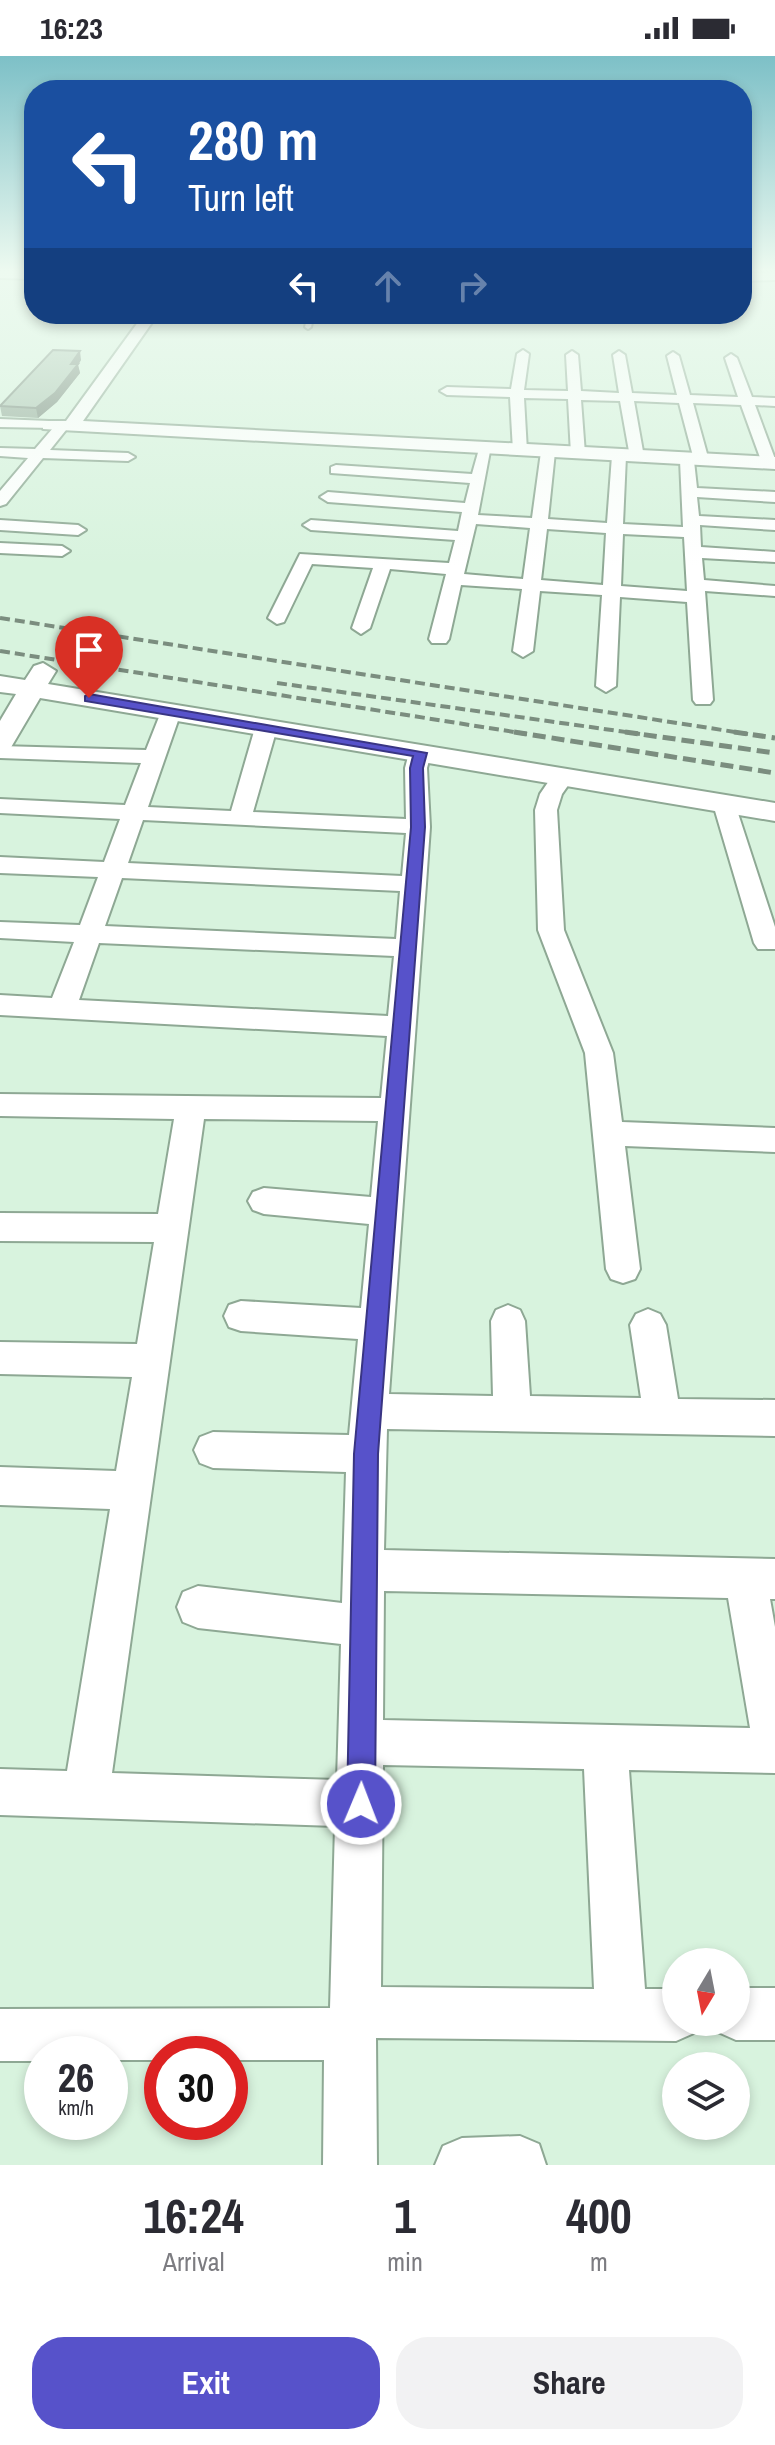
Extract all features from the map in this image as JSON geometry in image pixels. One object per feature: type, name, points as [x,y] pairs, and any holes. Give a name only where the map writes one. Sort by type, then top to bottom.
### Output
[{"type":"street","points":[[3,493],[33,472],[60,422],[104,369]]},
{"type":"street","points":[[520,451],[517,394],[521,369]]},
{"type":"street","points":[[573,369],[578,454]]},
{"type":"street","points":[[606,686],[615,528],[628,456],[627,397],[622,369]]},
{"type":"street","points":[[677,369],[685,399],[694,460],[689,492],[703,700]]},
{"type":"street","points":[[0,423],[60,422],[520,451],[772,463],[735,369]]},
{"type":"street","points":[[447,391],[775,402]]},
{"type":"street","points":[[439,639],[486,449]]},
{"type":"street","points":[[0,452],[128,457]]},
{"type":"street","points":[[523,651],[548,452]]},
{"type":"street","points":[[0,470],[33,472]]},
{"type":"street","points":[[336,470],[479,479]]},
{"type":"street","points":[[689,492],[775,497]]},
{"type":"street","points":[[328,497],[468,521]]},
{"type":"street","points":[[311,525],[468,521],[615,528],[775,525]]},
{"type":"street","points":[[0,525],[78,530]]},
{"type":"street","points":[[0,548],[62,551]]},
{"type":"street","points":[[694,552],[775,557]]},
{"type":"street","points":[[277,618],[302,559],[383,563],[531,584],[611,590],[775,593]]},
{"type":"street","points":[[361,628],[383,563]]},
{"type":"street","points":[[0,664],[38,680],[171,712],[775,812]]},
{"type":"street","points":[[0,743],[38,680]]},
{"type":"street","points":[[0,684],[38,680],[775,791]]},
{"type":"street","points":[[62,1009],[171,712]]},
{"type":"street","points":[[240,818],[266,728]]},
{"type":"street","points":[[0,752],[155,757]]},
{"type":"street","points":[[350,2165],[352,2019],[361,1804],[366,1454],[414,884],[418,827],[416,768],[420,753]]},
{"type":"street","points":[[563,777],[551,794],[546,810],[551,930],[595,1040],[623,1269]]},
{"type":"street","points":[[724,804],[767,943]]},
{"type":"street","points":[[0,806],[418,827]]},
{"type":"street","points":[[0,865],[414,884]]},
{"type":"street","points":[[0,930],[407,948]]},
{"type":"street","points":[[0,1005],[402,1027]]},
{"type":"street","points":[[0,1105],[395,1110]]},
{"type":"street","points":[[86,1793],[191,1107]]},
{"type":"street","points":[[608,1133],[775,1140]]},
{"type":"street","points":[[264,1201],[385,1212]]},
{"type":"street","points":[[0,1227],[172,1228]]},
{"type":"street","points":[[241,1316],[376,1325]]},
{"type":"street","points":[[508,1321],[512,1413]]},
{"type":"street","points":[[648,1325],[662,1416]]},
{"type":"street","points":[[0,1358],[152,1361]]},
{"type":"street","points":[[369,1411],[775,1418]]},
{"type":"street","points":[[213,1450],[366,1454]]},
{"type":"street","points":[[0,1486],[132,1491]]},
{"type":"street","points":[[362,1742],[605,1747],[773,1728],[760,1579],[364,1570]]},
{"type":"street","points":[[198,1607],[364,1626]]},
{"type":"street","points":[[605,1747],[621,2015]]},
{"type":"street","points":[[0,1792],[361,1804]]},
{"type":"street","points":[[750,2014],[775,2014]]},
{"type":"street","points":[[352,2019],[662,2015]]},
{"type":"street","points":[[0,2035],[341,2034],[352,2019]]},
{"type":"street","points":[[462,2165],[520,2163]]},
{"type":"building","points":[[35,369],[74,369],[55,393],[36,408],[0,406]]},
{"type":"railway","points":[[0,618],[748,734]]},
{"type":"railway","points":[[0,651],[527,734]]},
{"type":"railway","points":[[277,683],[640,734]]},
{"type":"railway","points":[[514,732],[775,773]]},
{"type":"railway","points":[[625,732],[775,753]]},
{"type":"railway","points":[[734,732],[775,738]]},
{"type":"route","points":[[89,698],[420,753],[416,768],[418,827],[414,884],[366,1454],[361,1804]]}]
